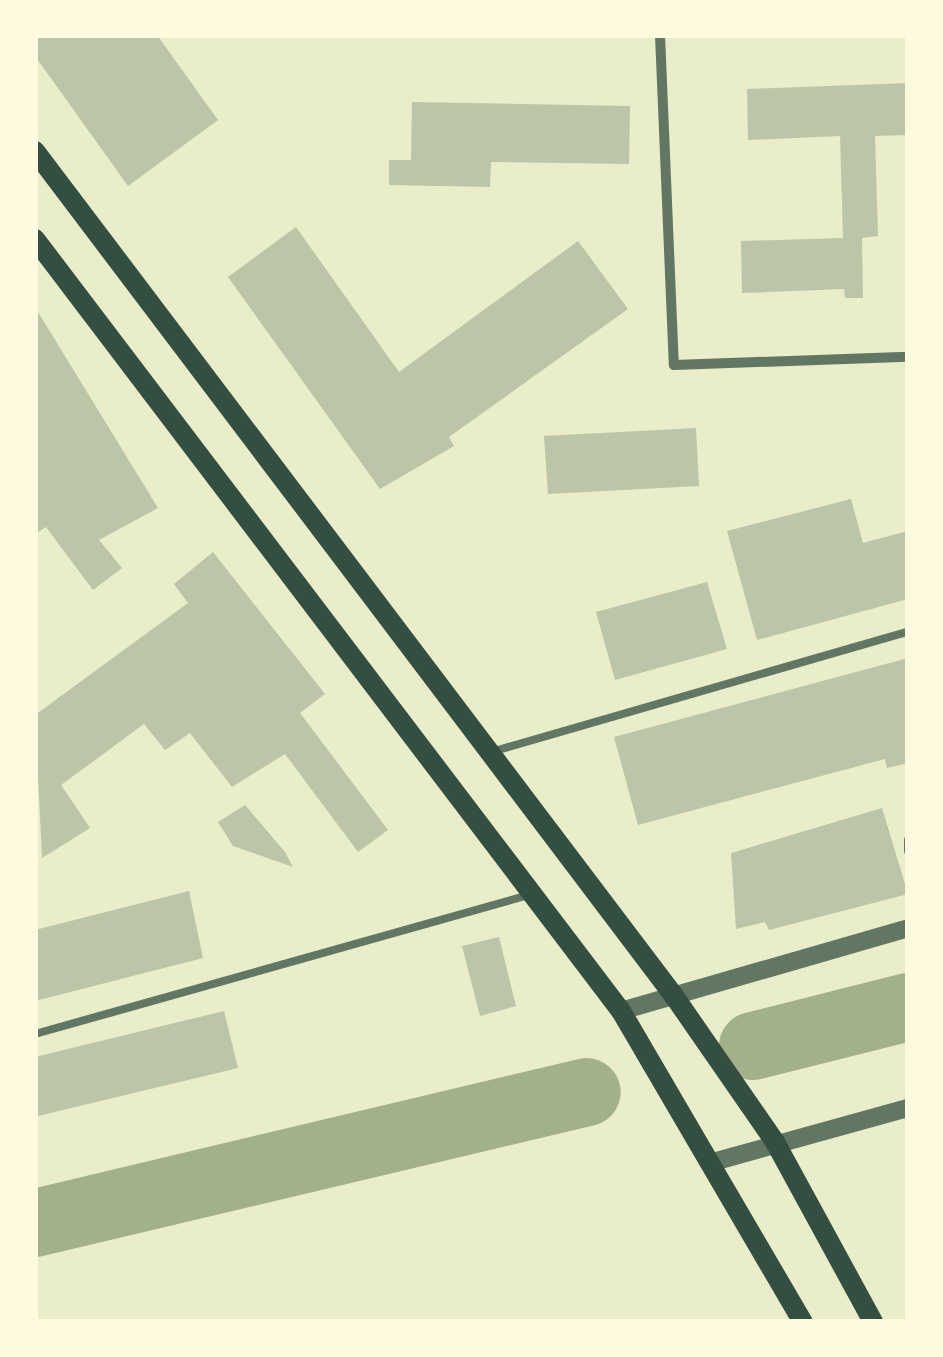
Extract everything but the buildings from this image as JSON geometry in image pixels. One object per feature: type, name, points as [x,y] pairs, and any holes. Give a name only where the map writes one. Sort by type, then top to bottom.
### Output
[{"type":"main road","points":[[35,151],[674,996],[775,1142],[873,1322]]},
{"type":"main road","points":[[35,239],[529,895],[621,1011],[714,1162],[803,1322]]},
{"type":"street","points":[[660,35],[674,365],[908,357]]},
{"type":"street","points":[[621,1011],[908,928]]},
{"type":"street","points":[[714,1162],[908,1108]]},
{"type":"lane","points":[[491,752],[908,632]]},
{"type":"lane","points":[[908,840],[908,851]]},
{"type":"lane","points":[[35,1034],[529,895]]},
{"type":"waterway","points":[[753,1046],[908,1007]]},
{"type":"waterway","points":[[35,1223],[587,1092]]}]
